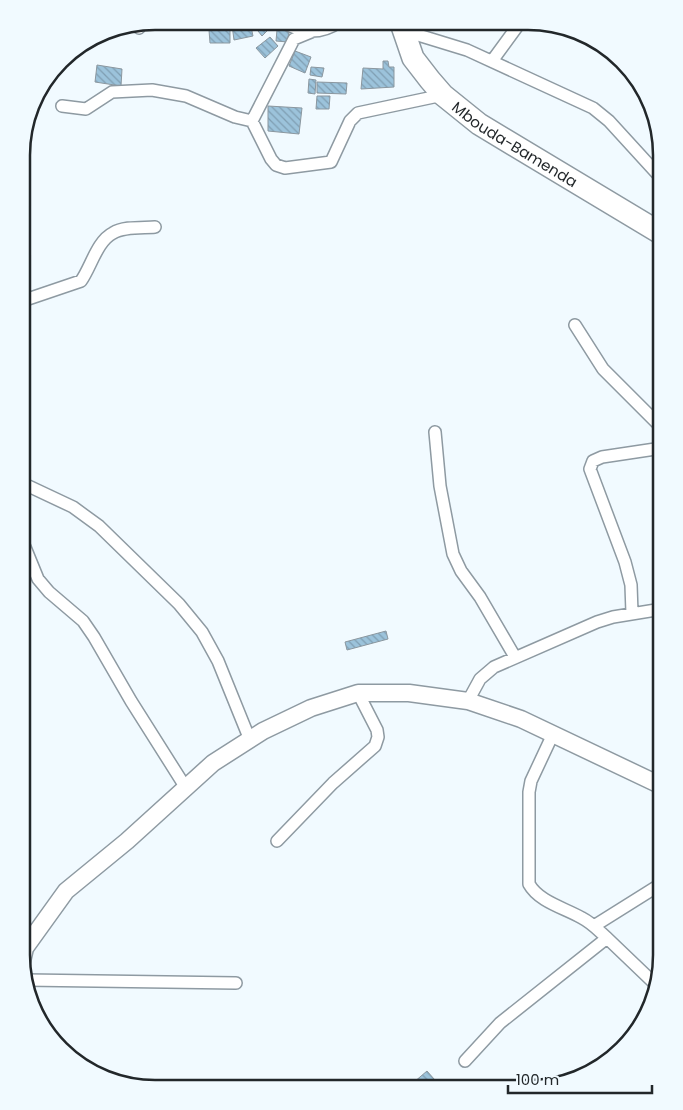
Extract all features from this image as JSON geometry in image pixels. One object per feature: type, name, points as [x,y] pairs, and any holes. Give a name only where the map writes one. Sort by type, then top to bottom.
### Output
[{"type":"highway","name":"Mbouda-Bamenda","points":[[404,30],[413,58],[443,95],[479,124],[653,229]]},
{"type":"street","points":[[306,30],[311,32]]},
{"type":"street","points":[[252,121],[294,39],[319,30]]},
{"type":"street","points":[[411,30],[467,50],[593,108],[609,121],[653,169]]},
{"type":"street","points":[[492,61],[515,30]]},
{"type":"street","points":[[62,106],[86,109],[112,92],[152,90],[186,96],[235,117],[252,121]]},
{"type":"street","points":[[252,121],[271,159],[276,165],[285,168],[325,164],[335,157],[350,121],[358,113],[443,95]]},
{"type":"street","points":[[30,298],[81,281],[105,239],[112,233],[119,230],[155,227]]},
{"type":"street","points":[[575,325],[603,369],[653,419]]},
{"type":"street","points":[[435,432],[440,486],[453,554],[461,572],[480,597],[515,657]]},
{"type":"street","points":[[632,613],[631,585],[625,562],[590,469],[593,461],[602,457],[653,449]]},
{"type":"street","points":[[30,487],[72,507],[99,526],[179,604],[202,632],[218,661],[250,740]]},
{"type":"street","points":[[30,560],[38,579],[49,592],[82,621],[94,637],[130,701],[186,788]]},
{"type":"street","points":[[468,701],[486,673],[515,657],[597,622],[632,613],[653,610]]},
{"type":"street","points":[[277,841],[333,783],[375,746],[378,737],[377,730],[358,693]]},
{"type":"street","points":[[30,941],[66,891],[213,763],[250,740],[312,708],[358,693],[409,693],[468,701],[521,719],[653,782]]},
{"type":"street","points":[[552,734],[531,781],[529,792],[529,884],[533,891],[542,898],[594,926],[651,980]]},
{"type":"street","points":[[594,926],[653,890]]},
{"type":"street","points":[[465,1061],[500,1023],[607,938]]},
{"type":"street","points":[[32,980],[236,983]]},
{"type":"building","points":[[209,30],[230,30],[230,43],[210,43]]},
{"type":"building","points":[[233,30],[252,30],[253,36],[234,40]]},
{"type":"building","points":[[259,30],[268,30],[262,36],[258,31]]},
{"type":"building","points":[[277,30],[289,31],[288,42],[276,41]]},
{"type":"building","points":[[270,37],[278,46],[265,58],[256,48]]},
{"type":"building","points":[[295,51],[311,57],[305,73],[289,66]]},
{"type":"building","points":[[383,61],[388,61],[389,67],[394,67],[394,87],[361,89],[363,68],[383,69]]},
{"type":"building","points":[[97,65],[122,69],[121,86],[95,82]]},
{"type":"building","points":[[311,67],[324,68],[322,77],[310,75]]},
{"type":"building","points":[[309,79],[316,80],[315,94],[308,93]]},
{"type":"building","points":[[317,82],[347,83],[346,94],[317,93]]},
{"type":"building","points":[[317,96],[330,96],[329,109],[316,109]]},
{"type":"building","points":[[268,106],[302,108],[299,134],[268,131]]},
{"type":"building","points":[[386,631],[388,639],[347,650],[345,642]]},
{"type":"building","points":[[427,1071],[435,1080],[416,1080]]}]
